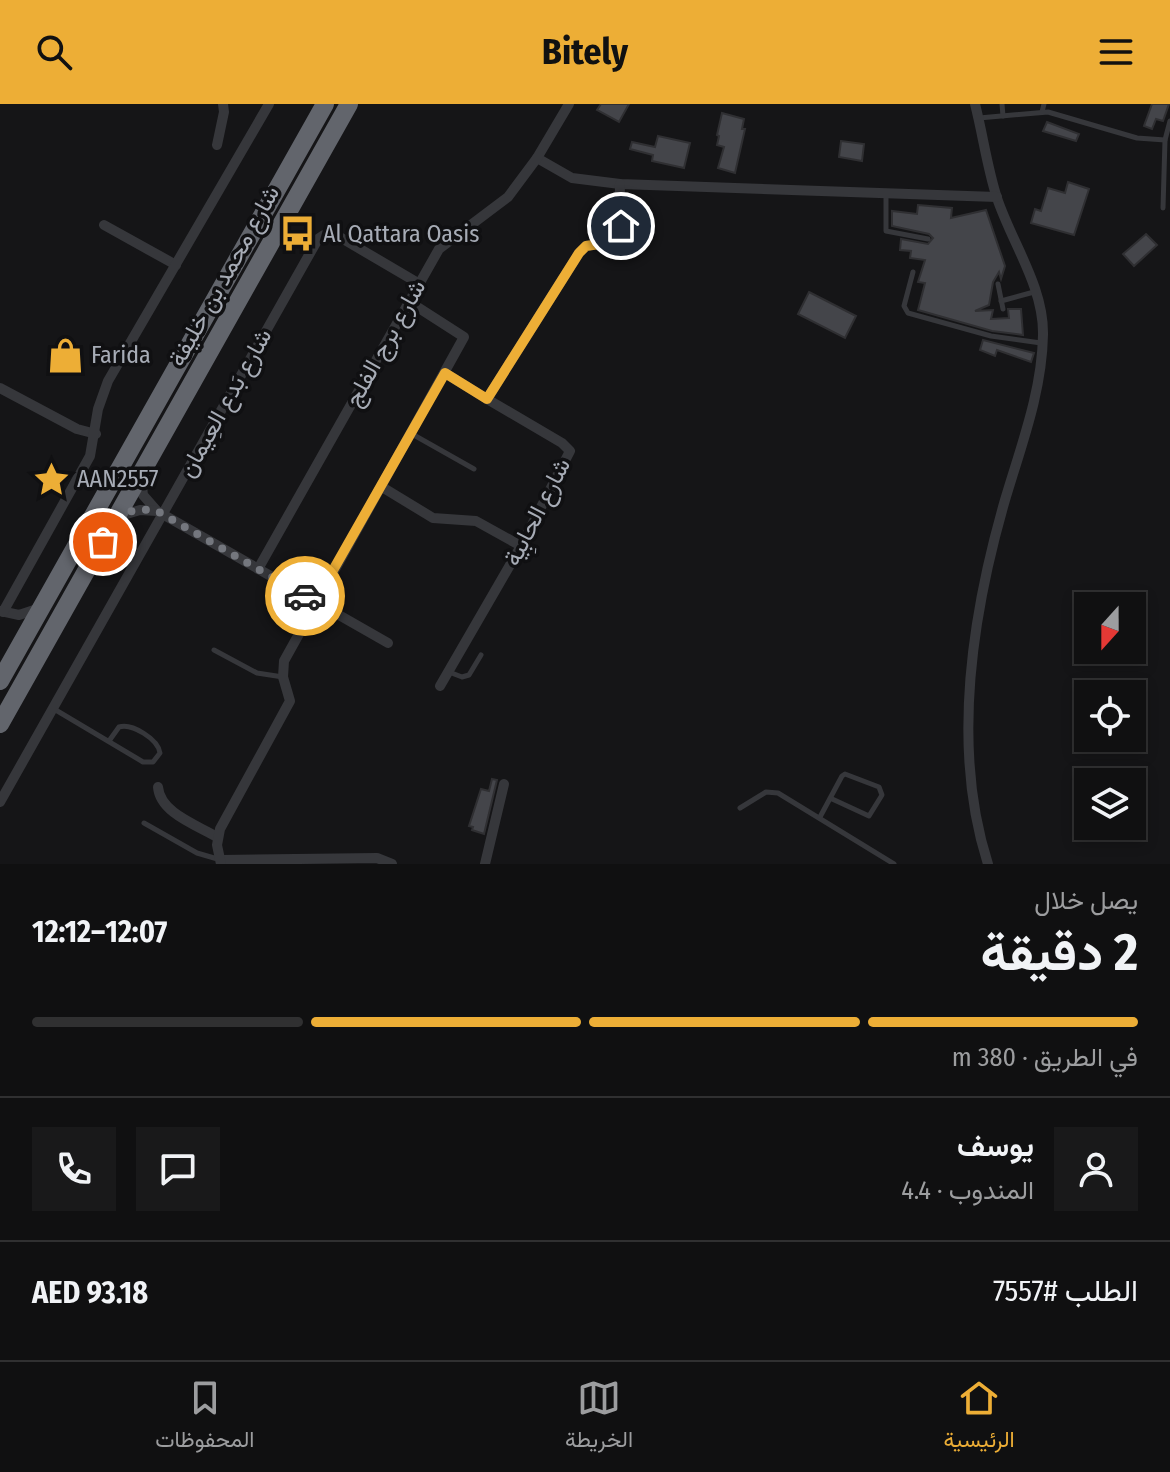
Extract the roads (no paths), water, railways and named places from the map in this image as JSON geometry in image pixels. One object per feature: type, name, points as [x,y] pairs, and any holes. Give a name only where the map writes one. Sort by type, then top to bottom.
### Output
[{"type":"highway","name":"شارع محمد بن خليفة","points":[[0,681],[325,104]]},
{"type":"highway","name":"شارع محمد بن خليفة","points":[[0,724],[349,104]]},
{"type":"street","points":[[217,145],[223,104]]},
{"type":"street","points":[[5,613],[90,456],[98,409],[108,381],[269,104]]},
{"type":"street","name":"شارع برج الفلج","points":[[258,569],[418,283],[445,242],[494,211],[521,182],[569,104]]},
{"type":"street","points":[[975,104],[997,197],[1035,292],[1041,315],[1042,343],[1030,417],[990,556],[975,650],[971,774],[978,825],[988,864]]},
{"type":"street","points":[[537,158],[572,178],[620,184],[997,197]]},
{"type":"street","points":[[445,373],[487,399],[579,253],[586,246],[619,241],[620,184]]},
{"type":"street","points":[[104,225],[176,265]]},
{"type":"street","name":"شارع بَدع العِيمان","points":[[0,802],[54,709],[159,513],[318,239],[324,235],[338,236],[418,283]]},
{"type":"street","points":[[392,864],[377,858],[221,862],[217,837],[287,708],[290,694],[283,677],[284,661],[464,337],[408,301]]},
{"type":"street","points":[[0,388],[77,429],[96,434]]},
{"type":"street","name":"شارع الحابِية","points":[[440,686],[521,546],[570,451],[562,443],[487,399]]},
{"type":"street","points":[[141,474],[143,495],[159,513],[388,643]]},
{"type":"street","points":[[382,487],[433,518],[476,521],[521,546]]},
{"type":"street","points":[[117,518],[132,511],[159,513]]},
{"type":"street","points":[[5,613],[32,613],[43,605]]},
{"type":"street","points":[[5,613],[20,625],[21,643]]},
{"type":"street","points":[[485,864],[504,784]]},
{"type":"street","points":[[158,787],[159,797],[165,806],[217,837]]},
{"type":"lane","points":[[1002,104],[1003,116]]},
{"type":"lane","points":[[1042,112],[1044,104]]},
{"type":"lane","points":[[979,118],[1042,112],[1061,114],[1137,138],[1165,140]]},
{"type":"lane","points":[[1163,208],[1165,140],[1170,121]]},
{"type":"lane","points":[[886,193],[886,231],[928,239]]},
{"type":"lane","points":[[913,272],[904,306],[908,313],[991,336],[1042,343]]},
{"type":"lane","points":[[998,284],[1003,309]]},
{"type":"lane","points":[[1001,301],[1035,292]]},
{"type":"lane","points":[[412,434],[474,469]]},
{"type":"lane","points":[[214,650],[257,673],[283,677]]},
{"type":"lane","points":[[448,671],[466,677],[481,655]]},
{"type":"lane","points":[[54,709],[146,763],[156,760],[160,753],[156,743],[128,726],[119,727],[109,741]]},
{"type":"lane","points":[[820,817],[830,798],[842,776],[849,774],[879,787],[882,795],[869,816],[830,798]]},
{"type":"lane","points":[[740,808],[758,795],[771,791],[785,796],[894,864]]},
{"type":"lane","points":[[144,823],[197,853],[221,862]]},
{"type":"place","name":"Al Qattara Oasis","points":[[297,234]]},
{"type":"place","name":"Farida","points":[[65,355]]},
{"type":"place","name":"AAN2557","points":[[51,479]]}]
